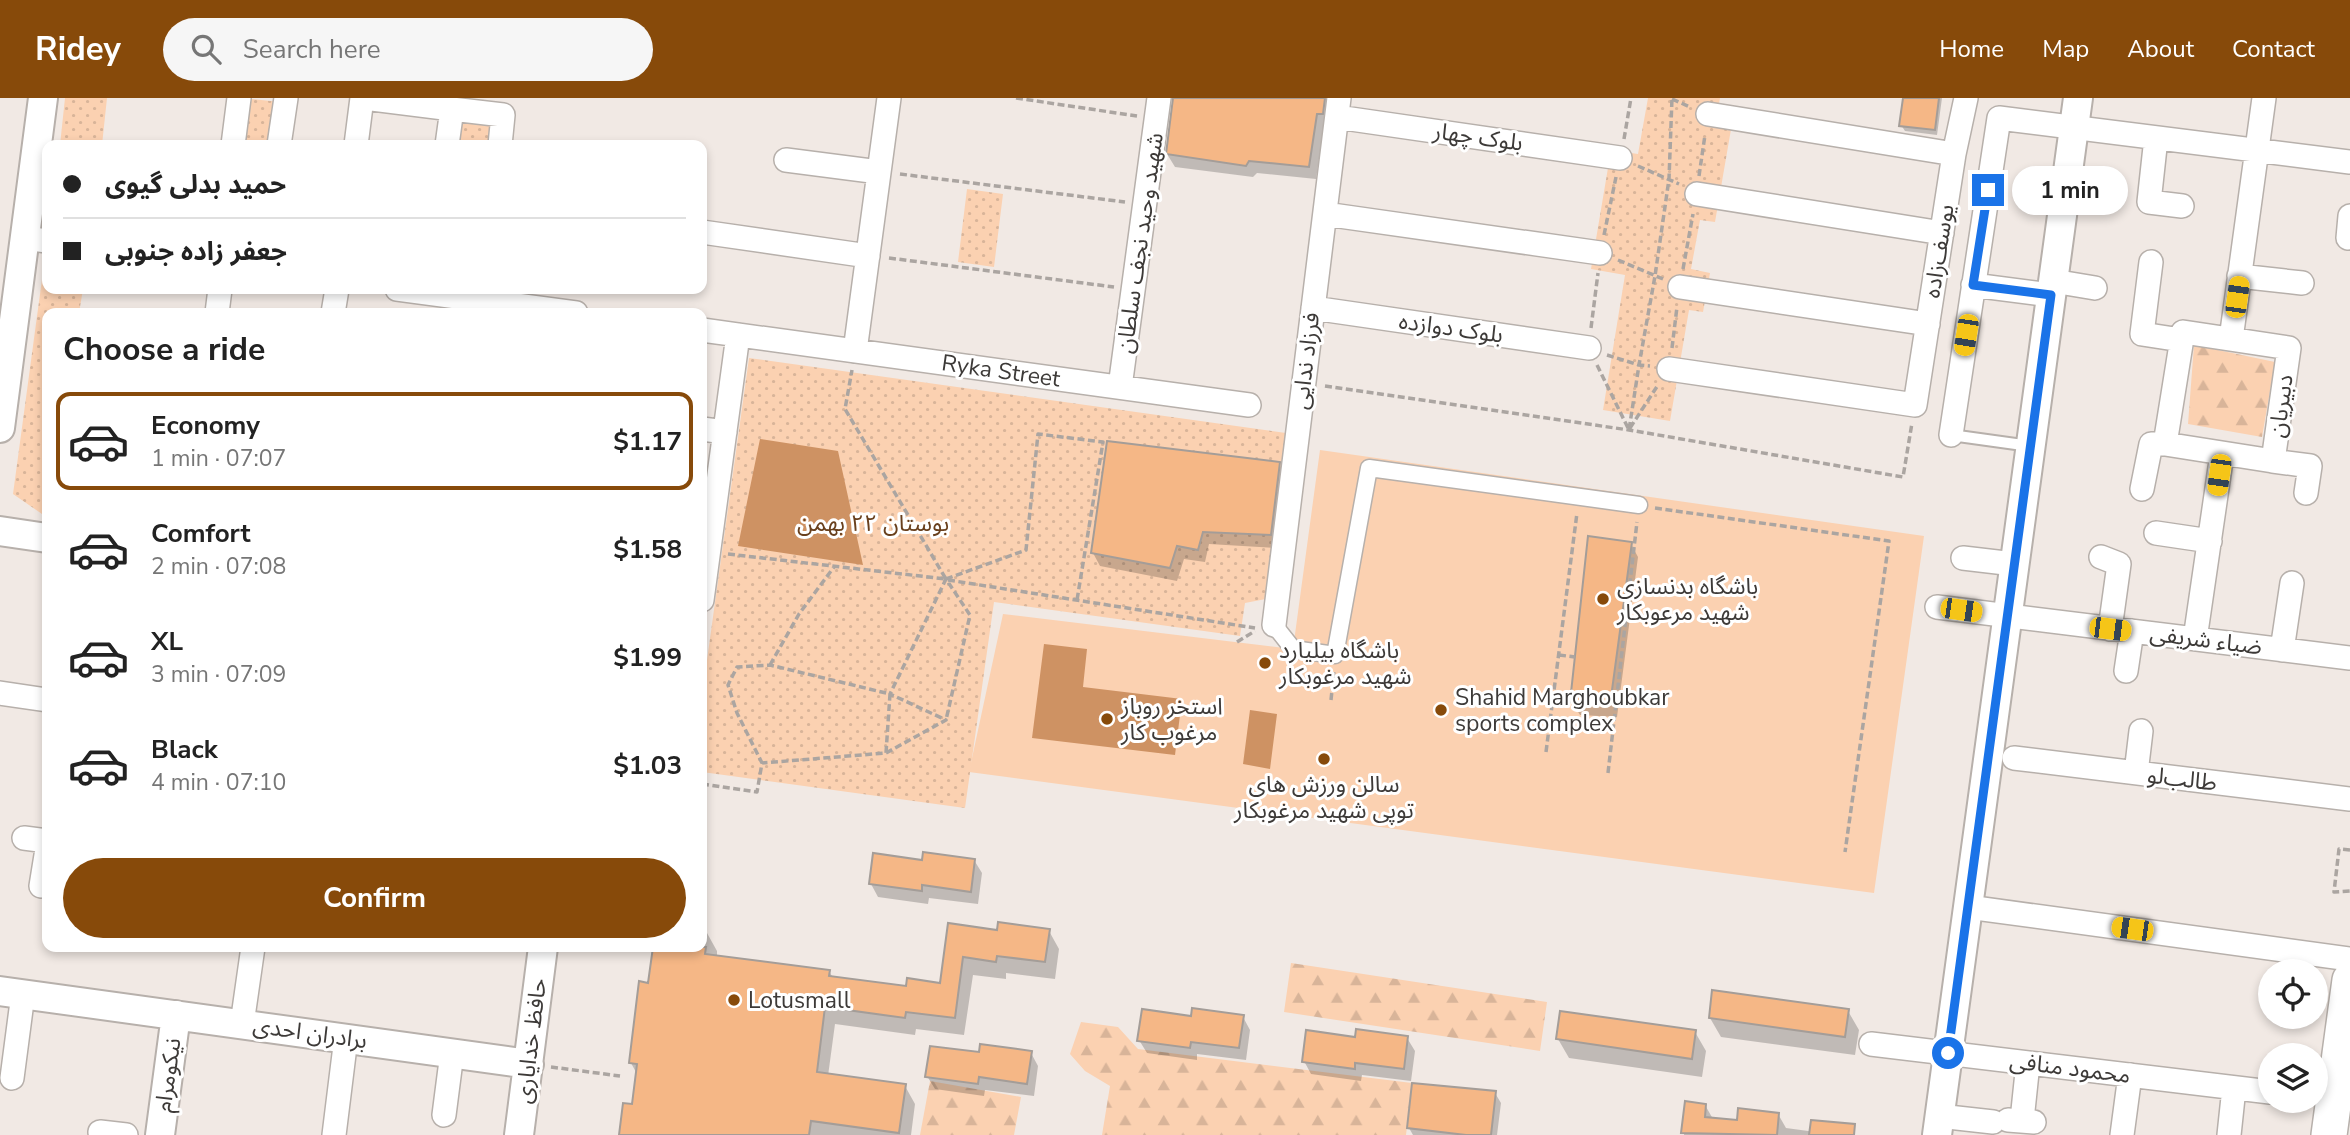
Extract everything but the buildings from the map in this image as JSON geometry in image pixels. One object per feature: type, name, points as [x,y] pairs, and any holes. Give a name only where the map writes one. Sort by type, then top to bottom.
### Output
[{"type":"main road","points":[[2329,1135],[2350,980]]},
{"type":"street","points":[[0,428],[36,239],[44,98]]},
{"type":"street","points":[[234,140],[239,98]]},
{"type":"street","points":[[280,140],[286,98]]},
{"type":"street","points":[[357,140],[363,98],[503,115],[500,140]]},
{"type":"street","points":[[855,351],[889,98]]},
{"type":"street","name":"یوسف‌زاده","points":[[1915,405],[1954,154],[1966,98]]},
{"type":"street","points":[[2028,1063],[2022,1120],[2034,1122],[2000,1121],[1938,1126],[2078,98]]},
{"type":"street","points":[[2231,339],[2264,98]]},
{"type":"street","name":"بلوک چهار","points":[[1338,107],[1620,158]]},
{"type":"street","name":"فرزاد ندایی","points":[[1274,625],[1338,107]]},
{"type":"street","name":"شهید وحید نجف سلطان","points":[[1120,387],[1158,108]]},
{"type":"street","points":[[448,140],[452,109]]},
{"type":"street","points":[[1708,114],[1954,154]]},
{"type":"street","points":[[1951,435],[1999,118],[2350,162]]},
{"type":"street","points":[[2156,138],[2149,202],[2182,206]]},
{"type":"street","points":[[786,160],[879,172]]},
{"type":"street","points":[[1697,194],[1942,233]]},
{"type":"street","points":[[1325,214],[1600,253]]},
{"type":"street","points":[[707,233],[868,256]]},
{"type":"street","points":[[2141,489],[2151,444],[2165,444],[2181,340],[2141,334],[2151,262]]},
{"type":"street","points":[[2239,276],[2302,283]]},
{"type":"street","points":[[1973,285],[2095,288]]},
{"type":"street","points":[[1680,287],[1927,324]]},
{"type":"street","points":[[440,294],[545,308]]},
{"type":"street","name":"بلوک دوازده","points":[[1313,308],[1589,348]]},
{"type":"street","name":"Ryka Street","points":[[707,331],[1249,405]]},
{"type":"street","name":"دبیریان","points":[[2165,444],[2273,461],[2289,348],[2183,332],[2181,340]]},
{"type":"street","points":[[707,565],[707,521],[725,432],[738,335]]},
{"type":"street","points":[[1669,369],[1915,405]]},
{"type":"street","points":[[707,430],[725,432]]},
{"type":"street","points":[[2195,639],[2222,454]]},
{"type":"street","points":[[2273,461],[2310,466],[2306,493]]},
{"type":"street","points":[[1274,625],[1293,649],[1335,654],[1369,468],[1639,505]]},
{"type":"street","points":[[0,531],[42,536]]},
{"type":"street","points":[[2156,533],[2210,541]]},
{"type":"street","points":[[2101,557],[2119,564],[2121,630],[2126,671]]},
{"type":"street","points":[[1963,558],[2014,564]]},
{"type":"street","points":[[2282,650],[2292,583]]},
{"type":"street","name":"ضیاء شریفی","points":[[1937,607],[2350,658]]},
{"type":"street","points":[[0,693],[42,699]]},
{"type":"street","points":[[2136,773],[2140,731]]},
{"type":"street","name":"طالب‌لو","points":[[2014,758],[2350,799]]},
{"type":"street","points":[[24,838],[42,841]]},
{"type":"street","points":[[41,886],[42,880]]},
{"type":"street","points":[[1968,907],[2350,959]]},
{"type":"street","points":[[242,1024],[252,952]]},
{"type":"street","name":"حافظ خدایاری","points":[[519,1135],[543,952]]},
{"type":"street","points":[[11,992],[12,1078]]},
{"type":"street","name":"برادران احدی","points":[[11,992],[528,1064]]},
{"type":"street","name":"نیکومرام","points":[[160,1135],[176,1015]]},
{"type":"street","points":[[334,1135],[346,1038]]},
{"type":"street","name":"محمود منافی","points":[[1871,1044],[2258,1091]]},
{"type":"street","points":[[444,1115],[452,1053]]},
{"type":"street","points":[[2122,1135],[2130,1075]]},
{"type":"street","points":[[2229,1135],[2234,1088]]},
{"type":"street","points":[[100,1132],[126,1135]]},
{"type":"lane","points":[[0,439],[44,98]]},
{"type":"lane","points":[[1951,435],[2030,446]]},
{"type":"path","points":[[1016,98],[1158,108]]},
{"type":"path","points":[[1629,430],[1589,348],[1600,253],[1631,98]]},
{"type":"path","points":[[1629,430],[1669,178],[1672,98]]},
{"type":"path","points":[[1629,430],[1669,369],[1708,114]]},
{"type":"path","points":[[1620,158],[1669,178],[1697,194]]},
{"type":"path","points":[[879,172],[1145,204]]},
{"type":"path","points":[[1600,253],[1680,287]]},
{"type":"path","points":[[868,256],[1133,289]]},
{"type":"path","points":[[1589,348],[1639,365],[1669,369]]},
{"type":"path","points":[[762,763],[886,753],[946,720],[970,615],[845,409],[855,351]]},
{"type":"path","points":[[1300,413],[1321,385],[1629,430],[1903,477],[1915,405]]},
{"type":"path","points":[[886,753],[890,694],[946,579],[1026,550],[1038,434],[1102,442],[1077,600]]},
{"type":"path","points":[[1546,752],[1579,497]]},
{"type":"path","points":[[1608,773],[1639,505],[1889,541],[1845,852]]},
{"type":"path","points":[[709,551],[946,579],[1260,628],[1237,642]]},
{"type":"path","points":[[770,665],[799,614],[834,567]]},
{"type":"path","points":[[1331,700],[1335,654]]},
{"type":"path","points":[[1559,655],[1575,657]]},
{"type":"path","points":[[707,785],[757,792],[762,763],[737,713],[728,685],[737,667],[770,665],[890,694],[946,720]]},
{"type":"path","points":[[2350,850],[2339,849],[2334,892],[2350,891]]},
{"type":"path","points":[[528,1064],[620,1076]]},
{"type":"green space","points":[[65,98],[107,98],[103,140],[61,140]]},
{"type":"green space","points":[[243,98],[280,102],[275,140],[238,140]]},
{"type":"green space","points":[[1648,98],[1720,98],[1718,109],[1734,112],[1715,222],[1700,220],[1691,269],[1710,273],[1703,312],[1689,310],[1670,421],[1603,410],[1625,275],[1591,269],[1611,150],[1638,154]]},
{"type":"green space","points":[[454,114],[501,119],[499,140],[451,140]]},
{"type":"green space","points":[[967,189],[1003,194],[994,267],[958,262]]},
{"type":"green space","points":[[42,279],[42,294],[82,294],[80,308],[42,308],[42,514],[13,494]]},
{"type":"green space","points":[[2194,345],[2275,362],[2262,437],[2188,424]]},
{"type":"green space","name":"بوستان ۲۲ بهمن","points":[[749,358],[1293,434],[1271,598],[1245,603],[1240,636],[994,602],[965,808],[707,773],[707,660]]},
{"type":"green space","name":"Shahid Marghoubkar sports complex","points":[[1320,450],[1924,536],[1874,893],[969,772],[1003,614],[1293,649]]},
{"type":"green space","points":[[1291,963],[1547,1002],[1540,1051],[1284,1012]]},
{"type":"green space","points":[[1081,1022],[1118,1027],[1138,1049],[1412,1083],[1406,1135],[1102,1135],[1110,1086],[1085,1071],[1070,1054]]},
{"type":"green space","points":[[930,1081],[1021,1097],[1014,1135],[920,1135]]},
{"type":"shaded area","points":[[760,439],[838,451],[863,565],[738,546]]},
{"type":"shaded area","name":"استخر روباز مرغوب کار","points":[[1044,644],[1087,649],[1083,687],[1182,699],[1175,755],[1032,738]]},
{"type":"shaded area","points":[[1250,710],[1277,714],[1270,769],[1243,764]]},
{"type":"place","name":"باشگاه بدنسازی شهید مرعوبکار","points":[[1603,599]]},
{"type":"place","name":"باشگاه بیلیارد شهید مرغوبکار","points":[[1265,663]]},
{"type":"place","name":"Shahid Marghoubkar sports complex","points":[[1441,710]]},
{"type":"place","name":"استخر روباز مرغوب کار","points":[[1107,719]]},
{"type":"place","name":"سالن ورزش های توپی شهید مرغوبکار","points":[[1324,759]]},
{"type":"place","name":"Lotusmall","points":[[734,1000]]},
{"type":"route","points":[[1948,1053],[2051,295],[1973,285],[1988,190]]}]
